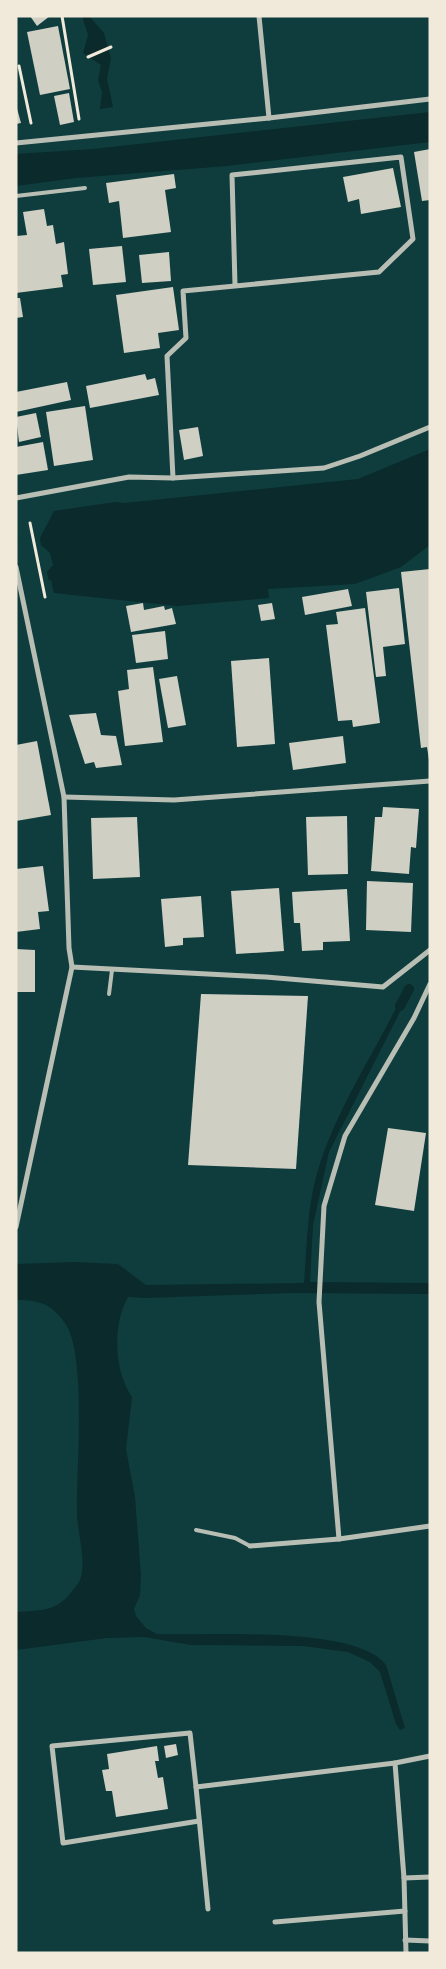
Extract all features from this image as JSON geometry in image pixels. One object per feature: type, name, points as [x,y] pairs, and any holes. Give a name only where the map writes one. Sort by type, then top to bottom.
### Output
[{"type":"street","points":[[258,16],[269,118]]},
{"type":"street","points":[[16,143],[269,118],[430,99]]},
{"type":"street","points":[[173,478],[167,356],[186,338],[183,291],[379,272],[413,238],[402,158],[232,175],[235,285]]},
{"type":"street","points":[[16,498],[129,477],[173,478],[324,468],[360,456],[430,427]]},
{"type":"street","points":[[16,566],[64,797],[69,948],[72,967],[16,1227]]},
{"type":"street","points":[[64,797],[174,800],[430,781]]},
{"type":"street","points":[[72,967],[266,976],[384,987],[430,950]]},
{"type":"street","points":[[339,1539],[319,1302],[324,1206],[345,1136],[414,1018],[430,984]]},
{"type":"street","points":[[250,1546],[339,1539],[430,1526]]},
{"type":"street","points":[[199,1821],[63,1843],[52,1746],[190,1732],[208,1909]]},
{"type":"street","points":[[196,1787],[395,1763],[430,1756]]},
{"type":"street","points":[[395,1763],[404,1878],[406,1953]]},
{"type":"street","points":[[404,1878],[430,1877]]},
{"type":"street","points":[[275,1922],[405,1911]]},
{"type":"street","points":[[405,1940],[430,1942]]},
{"type":"lane","points":[[16,196],[85,188]]},
{"type":"lane","points":[[109,994],[112,970]]},
{"type":"lane","points":[[196,1530],[235,1538],[250,1546]]},
{"type":"path","points":[[62,16],[82,135]]},
{"type":"path","points":[[88,58],[99,54],[98,51],[110,47]]},
{"type":"path","points":[[19,66],[34,140]]},
{"type":"path","points":[[30,523],[45,596]]},
{"type":"water","points":[[82,16],[89,16],[104,33],[111,58],[107,79],[113,107],[100,109],[102,92],[98,80],[101,65],[83,53],[88,35]]},
{"type":"water","points":[[430,112],[430,142],[227,166],[76,178],[16,186],[16,154],[93,149]]},
{"type":"water","points":[[430,449],[430,545],[401,567],[355,584],[268,589],[269,598],[177,606],[54,593],[51,580],[16,588],[16,543],[40,538],[54,511],[115,502],[124,503],[358,479]]},
{"type":"water","points":[[404,992],[408,996],[329,1152],[313,1225],[310,1282],[430,1283],[430,1294],[291,1293],[128,1297],[119,1321],[117,1348],[122,1374],[132,1397],[126,1449],[135,1497],[141,1576],[140,1595],[134,1609],[136,1616],[146,1628],[157,1634],[279,1635],[314,1638],[345,1644],[370,1652],[386,1665],[405,1728],[400,1730],[396,1724],[380,1672],[370,1662],[348,1652],[303,1646],[191,1645],[144,1637],[107,1638],[16,1650],[16,1612],[34,1611],[55,1606],[67,1597],[79,1581],[82,1572],[82,1555],[77,1520],[78,1385],[72,1338],[65,1323],[55,1311],[37,1302],[16,1300],[16,1264],[76,1262],[118,1264],[146,1285],[304,1283],[308,1226],[318,1170],[346,1102]]},
{"type":"pier","points":[[39,532],[41,545],[50,553],[53,565],[47,572],[51,591],[49,583],[16,591],[16,540],[38,536]]},
{"type":"building","points":[[30,16],[50,16],[37,26]]},
{"type":"building","points":[[58,26],[70,89],[40,95],[27,32]]},
{"type":"building","points":[[69,93],[74,122],[60,125],[54,96]]},
{"type":"building","points":[[16,105],[21,123],[16,124]]},
{"type":"building","points":[[430,149],[430,200],[422,201],[414,152]]},
{"type":"building","points":[[393,168],[401,207],[361,214],[359,199],[348,202],[343,177]]},
{"type":"building","points":[[174,174],[176,188],[165,190],[171,232],[123,238],[119,201],[109,203],[106,183]]},
{"type":"building","points":[[44,209],[47,226],[53,225],[56,244],[64,242],[68,274],[61,275],[63,287],[16,293],[16,236],[27,235],[23,212]]},
{"type":"building","points":[[122,246],[126,282],[93,285],[89,249]]},
{"type":"building","points":[[169,252],[171,281],[142,283],[139,255]]},
{"type":"building","points":[[173,287],[179,330],[158,333],[160,348],[124,353],[116,295]]},
{"type":"building","points":[[16,298],[20,298],[23,317],[16,318]]},
{"type":"building","points":[[145,374],[147,380],[155,378],[159,395],[90,408],[86,386]]},
{"type":"building","points":[[67,382],[71,400],[16,412],[16,392]]},
{"type":"building","points":[[85,406],[93,460],[54,466],[46,412]]},
{"type":"building","points":[[36,413],[41,437],[19,442],[16,417]]},
{"type":"building","points":[[198,427],[203,456],[184,460],[179,430]]},
{"type":"building","points":[[43,442],[48,470],[16,475],[16,447]]},
{"type":"building","points":[[430,569],[429,760],[427,747],[421,748],[401,572]]},
{"type":"building","points":[[399,588],[405,644],[383,647],[386,676],[376,677],[366,592]]},
{"type":"building","points":[[348,589],[352,606],[305,615],[302,597]]},
{"type":"building","points":[[143,603],[144,610],[164,606],[165,610],[172,608],[176,624],[131,632],[126,606]]},
{"type":"building","points":[[272,603],[275,619],[261,621],[258,605]]},
{"type":"building","points":[[365,608],[380,723],[353,727],[352,720],[338,721],[326,625],[338,624],[336,612]]},
{"type":"building","points":[[165,631],[168,659],[136,663],[132,635]]},
{"type":"building","points":[[269,658],[275,744],[237,747],[231,661]]},
{"type":"building","points":[[153,667],[163,742],[125,746],[118,691],[129,689],[127,670]]},
{"type":"building","points":[[177,676],[186,725],[168,728],[159,679]]},
{"type":"building","points":[[96,713],[101,735],[116,736],[122,765],[96,768],[94,762],[85,764],[69,715]]},
{"type":"building","points":[[343,736],[346,763],[293,770],[289,743]]},
{"type":"building","points":[[37,741],[51,815],[16,821],[16,745]]},
{"type":"building","points":[[383,807],[419,809],[416,848],[411,847],[409,874],[371,871],[375,817],[382,817]]},
{"type":"building","points":[[347,816],[348,874],[308,875],[306,817]]},
{"type":"building","points":[[137,817],[140,877],[93,879],[91,818]]},
{"type":"building","points":[[43,866],[49,911],[38,912],[40,929],[16,932],[16,869]]},
{"type":"building","points":[[367,881],[413,883],[411,932],[366,930]]},
{"type":"building","points":[[279,888],[284,951],[236,954],[231,891]]},
{"type":"building","points":[[347,889],[350,941],[323,942],[323,950],[302,951],[300,923],[294,923],[292,892]]},
{"type":"building","points":[[201,896],[204,937],[183,938],[183,945],[165,947],[161,899]]},
{"type":"building","points":[[16,949],[35,950],[35,992],[16,992]]},
{"type":"building","points":[[201,994],[308,996],[296,1169],[188,1165]]},
{"type":"building","points":[[388,1128],[426,1133],[414,1211],[375,1205]]},
{"type":"building","points":[[176,1744],[178,1755],[166,1758],[164,1746]]},
{"type":"building","points":[[157,1746],[159,1761],[155,1761],[158,1778],[163,1777],[168,1809],[116,1817],[112,1791],[106,1791],[102,1770],[109,1769],[107,1754]]},
{"type":"waterway","points":[[400,1006],[409,989]]}]
